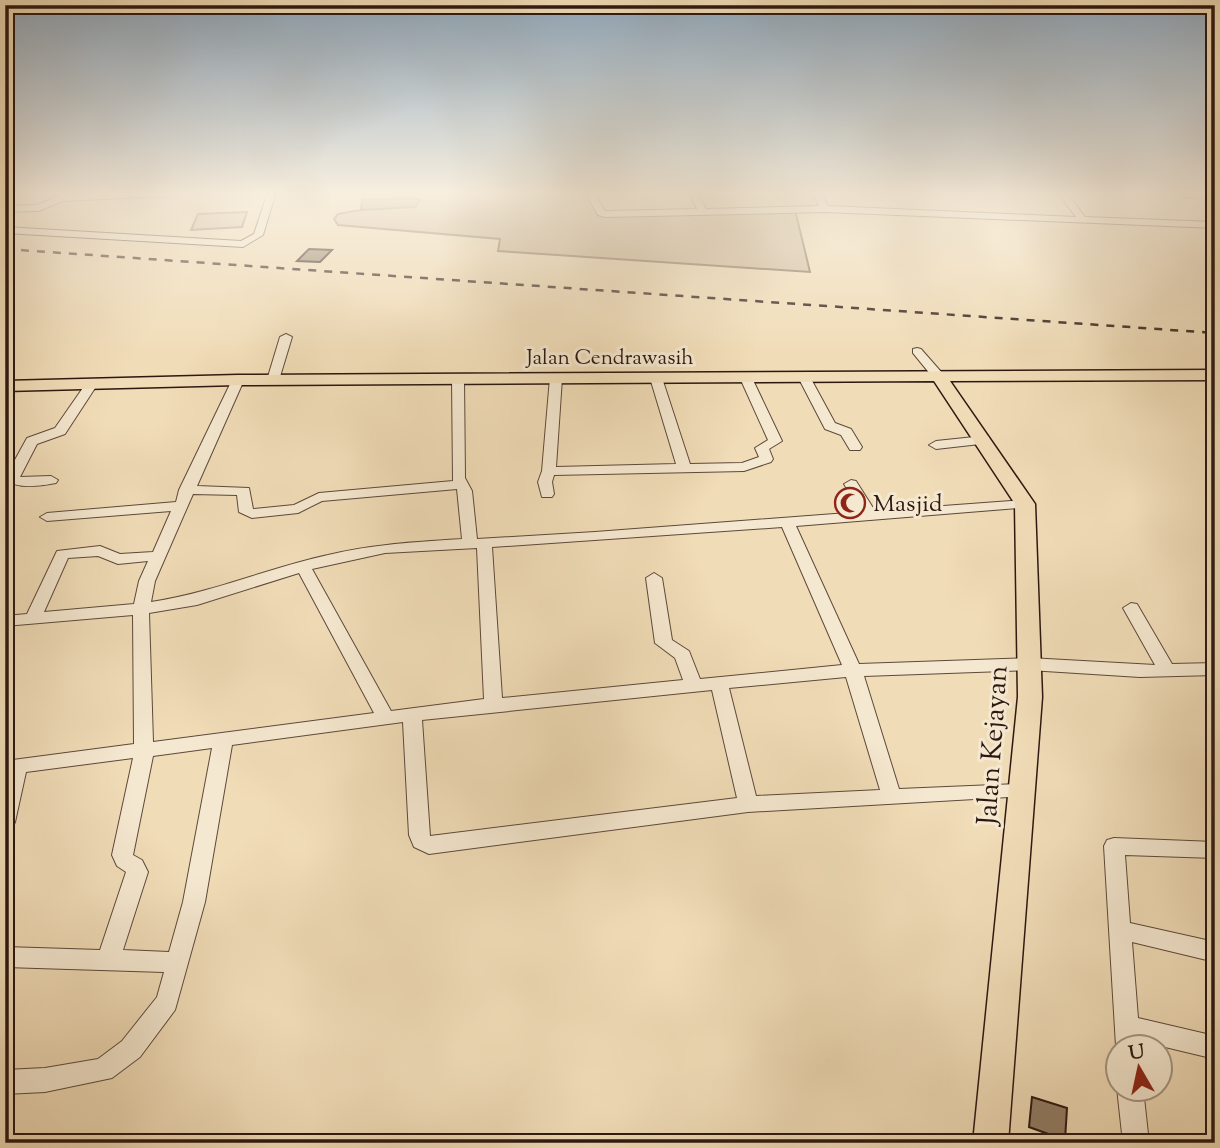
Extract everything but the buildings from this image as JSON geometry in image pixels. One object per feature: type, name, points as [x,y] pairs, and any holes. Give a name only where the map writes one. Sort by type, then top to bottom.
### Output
[{"type":"main road","name":"Jalan Cendrawasih","points":[[5,386],[238,380],[1215,375]]},
{"type":"main road","points":[[939,377],[1025,504]]},
{"type":"main road","name":"Jalan Kejayan","points":[[990,1143],[1030,697],[1025,504]]},
{"type":"street","points":[[273,380],[286,337]]},
{"type":"street","points":[[917,351],[939,377]]},
{"type":"street","points":[[804,377],[830,426],[846,432],[855,447]]},
{"type":"street","points":[[547,494],[545,482],[549,471],[556,378]]},
{"type":"street","points":[[656,378],[684,468]]},
{"type":"street","points":[[549,471],[744,467],[765,461],[762,449],[775,442],[746,378]]},
{"type":"street","points":[[458,379],[460,485],[465,491],[477,542],[493,705]]},
{"type":"street","points":[[107,961],[137,872],[135,866],[124,860],[122,855],[144,751],[141,609],[157,556],[238,380]]},
{"type":"street","points":[[51,480],[17,481],[12,478],[32,441],[60,431],[91,385]]},
{"type":"street","points":[[936,445],[984,440]]},
{"type":"street","points":[[851,484],[871,516]]},
{"type":"street","points":[[186,490],[244,491],[246,512],[252,514],[298,509],[319,497],[460,485]]},
{"type":"street","points":[[5,621],[141,609],[191,601],[303,566],[385,548],[1025,504]]},
{"type":"street","points":[[47,517],[179,506]]},
{"type":"street","points":[[787,522],[853,670],[892,797]]},
{"type":"street","points":[[34,617],[62,554],[100,551],[118,559],[157,556]]},
{"type":"street","points":[[303,566],[386,719]]},
{"type":"street","points":[[654,578],[664,643],[683,655],[693,684]]},
{"type":"street","points":[[1131,608],[1167,671]]},
{"type":"street","points":[[5,822],[12,767],[412,715],[693,684],[853,670],[1029,664],[1167,671],[1215,669]]},
{"type":"street","points":[[719,682],[748,804]]},
{"type":"street","points":[[412,715],[419,835],[421,841],[429,846],[748,804],[1020,791]]},
{"type":"street","points":[[5,1082],[45,1080],[103,1069],[131,1049],[167,1002],[194,902],[223,741]]},
{"type":"street","points":[[1127,1032],[1121,930],[1112,851],[1119,844],[1215,850]]},
{"type":"street","points":[[1121,930],[1215,952]]},
{"type":"street","points":[[5,957],[178,962]]},
{"type":"street","points":[[1174,1043],[1215,1048]]},
{"type":"street","points":[[1132,1102],[1136,1143]]},
{"type":"shaded area","points":[[499,246],[804,246],[810,272],[498,251]]},
{"type":"railway","points":[[5,249],[1215,333]]},
{"type":"place","name":"Masjid","points":[[850,503]]}]
